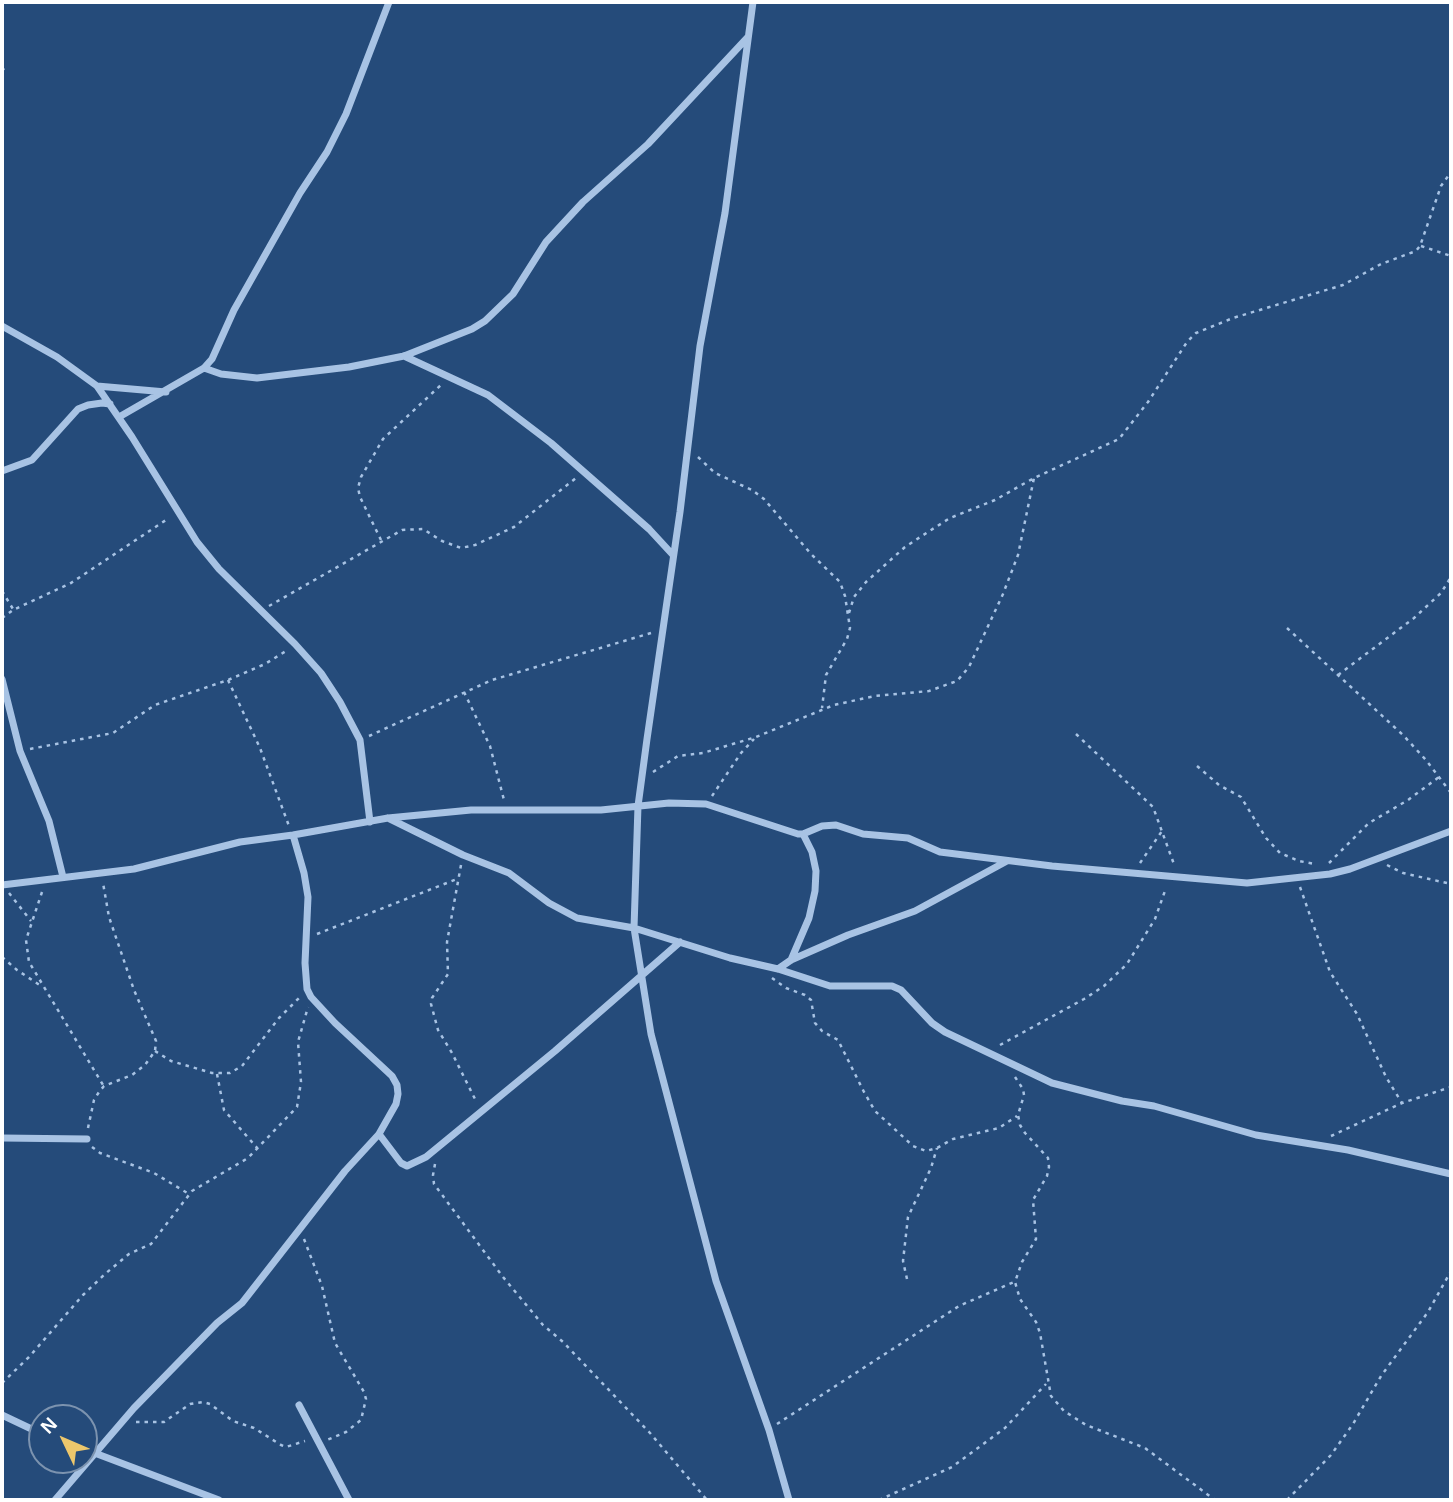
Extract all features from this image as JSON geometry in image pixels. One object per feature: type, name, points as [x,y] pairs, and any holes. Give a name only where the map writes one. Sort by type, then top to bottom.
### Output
[{"type":"street","points":[[119,418],[204,368],[219,348],[234,310],[300,192],[327,152],[346,114],[389,2]]},
{"type":"street","points":[[753,2],[727,200],[699,346],[638,806],[634,928],[651,1034],[716,1280],[769,1430],[789,1500]]},
{"type":"street","points":[[204,368],[221,374],[257,378],[325,371],[404,356],[472,329],[499,309],[513,294],[547,242],[583,202],[648,144],[748,37]]},
{"type":"street","points":[[2,326],[57,357],[97,387],[177,512],[219,569],[296,644],[327,683],[351,720],[359,740],[370,822]]},
{"type":"street","points":[[404,356],[488,396],[551,443],[649,529],[673,555]]},
{"type":"street","points":[[97,387],[166,392]]},
{"type":"street","points":[[2,471],[32,460],[78,409],[95,404],[110,404]]},
{"type":"street","points":[[2,679],[20,751],[49,821],[63,877]]},
{"type":"street","points":[[2,885],[134,869],[203,849],[410,814],[601,810],[686,803],[706,804],[803,834],[822,826],[836,825],[863,834],[908,838],[940,852],[1052,866],[1247,883],[1329,874],[1378,860],[1451,831]]},
{"type":"street","points":[[388,818],[463,855],[509,873],[549,904],[577,919],[634,928],[830,986],[892,986],[901,990],[932,1023],[945,1032],[1026,1073],[1072,1089],[1154,1106],[1256,1135],[1321,1145],[1451,1174]]},
{"type":"street","points":[[790,960],[809,918],[815,891],[816,871],[812,852],[803,834]]},
{"type":"street","points":[[98,1450],[123,1420],[217,1322],[242,1303],[345,1171],[379,1134],[396,1104],[397,1085],[392,1076],[335,1023],[309,993],[308,897],[293,835]]},
{"type":"street","points":[[778,969],[790,960],[848,935],[915,911],[1009,860]]},
{"type":"street","points":[[379,1134],[396,1159],[407,1166],[426,1157],[680,942]]},
{"type":"street","points":[[2,1138],[87,1139]]},
{"type":"street","points":[[299,1405],[349,1500]]},
{"type":"street","points":[[2,1415],[28,1427]]},
{"type":"street","points":[[98,1455],[219,1500]]},
{"type":"street","points":[[55,1500],[78,1474]]},
{"type":"path","points":[[2,71],[5,67]]},
{"type":"path","points":[[849,613],[859,590],[905,547],[950,518],[995,500],[1034,478],[1119,439],[1196,333],[1233,318],[1343,285],[1381,264],[1416,251],[1441,186],[1451,172]]},
{"type":"path","points":[[1420,246],[1451,256]]},
{"type":"path","points":[[381,540],[359,497],[358,488],[362,477],[383,439],[450,376]]},
{"type":"path","points":[[687,449],[715,473],[752,490],[764,499],[811,554],[840,582],[849,613],[850,628],[847,639],[826,675],[822,709]]},
{"type":"path","points":[[260,611],[402,530],[424,528],[442,541],[461,548],[475,545],[514,527],[584,472]]},
{"type":"path","points":[[642,779],[678,756],[703,753],[756,737],[822,709],[875,696],[929,691],[949,685],[963,675],[970,667],[1018,555],[1034,478]]},
{"type":"path","points":[[2,618],[13,610],[71,583],[177,512]]},
{"type":"path","points":[[1338,675],[1414,618],[1441,593],[1451,577]]},
{"type":"path","points":[[2,591],[13,610]]},
{"type":"path","points":[[1287,628],[1403,735],[1451,793]]},
{"type":"path","points":[[359,740],[492,680],[662,629]]},
{"type":"path","points":[[20,751],[113,733],[155,705],[228,680],[279,656],[296,644]]},
{"type":"path","points":[[228,680],[260,748],[293,835]]},
{"type":"path","points":[[463,691],[496,764],[506,810]]},
{"type":"path","points":[[987,1051],[1104,986],[1140,947],[1174,876],[1153,807],[1076,734]]},
{"type":"path","points":[[706,804],[741,753],[756,737]]},
{"type":"path","points":[[1196,766],[1219,785],[1241,797],[1266,838],[1280,853],[1313,864],[1342,863]]},
{"type":"path","points":[[1329,863],[1369,823],[1408,800],[1439,776]]},
{"type":"path","points":[[1134,872],[1162,831]]},
{"type":"path","points":[[463,855],[447,942],[448,974],[431,1004],[438,1030],[481,1112]]},
{"type":"path","points":[[1378,860],[1403,873],[1451,884]]},
{"type":"path","points":[[102,874],[109,917],[134,989],[156,1041],[155,1051],[145,1065],[132,1075],[104,1086],[94,1100],[87,1139],[89,1145],[100,1153],[154,1172],[188,1194]]},
{"type":"path","points":[[307,938],[458,878]]},
{"type":"path","points":[[1296,878],[1330,972],[1357,1014],[1385,1077],[1402,1103]]},
{"type":"path","points":[[47,879],[26,940],[29,962],[104,1086]]},
{"type":"path","points":[[2,885],[32,922]]},
{"type":"path","points":[[2,957],[16,970],[42,986]]},
{"type":"path","points":[[761,965],[777,983],[811,1000],[813,1018],[818,1028],[838,1040],[863,1092],[886,1122],[920,1149],[937,1149],[953,1139],[999,1128],[1018,1115]]},
{"type":"path","points":[[155,1051],[171,1061],[217,1074],[230,1073],[242,1066],[279,1018],[309,993]]},
{"type":"path","points":[[2,1383],[105,1274],[129,1254],[151,1244],[177,1213],[188,1194],[258,1149],[292,1114],[299,1101],[301,1059],[298,1042],[309,993]]},
{"type":"path","points":[[1003,1060],[1023,1089],[1024,1095],[1018,1115],[1025,1133],[1048,1158],[1047,1176],[1033,1200],[1036,1239],[1022,1262],[1015,1282],[1020,1299],[1036,1322],[1040,1333],[1051,1396],[1063,1411],[1086,1425],[1145,1448],[1215,1500]]},
{"type":"path","points":[[217,1074],[224,1110],[258,1149]]},
{"type":"path","points":[[1321,1145],[1342,1129],[1402,1103],[1451,1087]]},
{"type":"path","points":[[443,1144],[433,1175],[434,1184],[445,1201],[536,1318],[563,1342],[650,1433],[707,1500]]},
{"type":"path","points":[[907,1279],[903,1261],[908,1217],[937,1149]]},
{"type":"path","points":[[123,1420],[141,1423],[164,1422],[190,1404],[203,1402],[211,1404],[233,1421],[254,1428],[286,1447],[346,1432],[361,1420],[366,1399],[364,1392],[332,1336],[322,1286],[313,1268],[301,1229]]},
{"type":"path","points":[[1287,1500],[1331,1455],[1381,1376],[1428,1312],[1451,1271]]},
{"type":"path","points":[[769,1430],[959,1306],[1015,1282]]},
{"type":"path","points":[[879,1500],[952,1467],[1005,1428],[1047,1383]]}]
